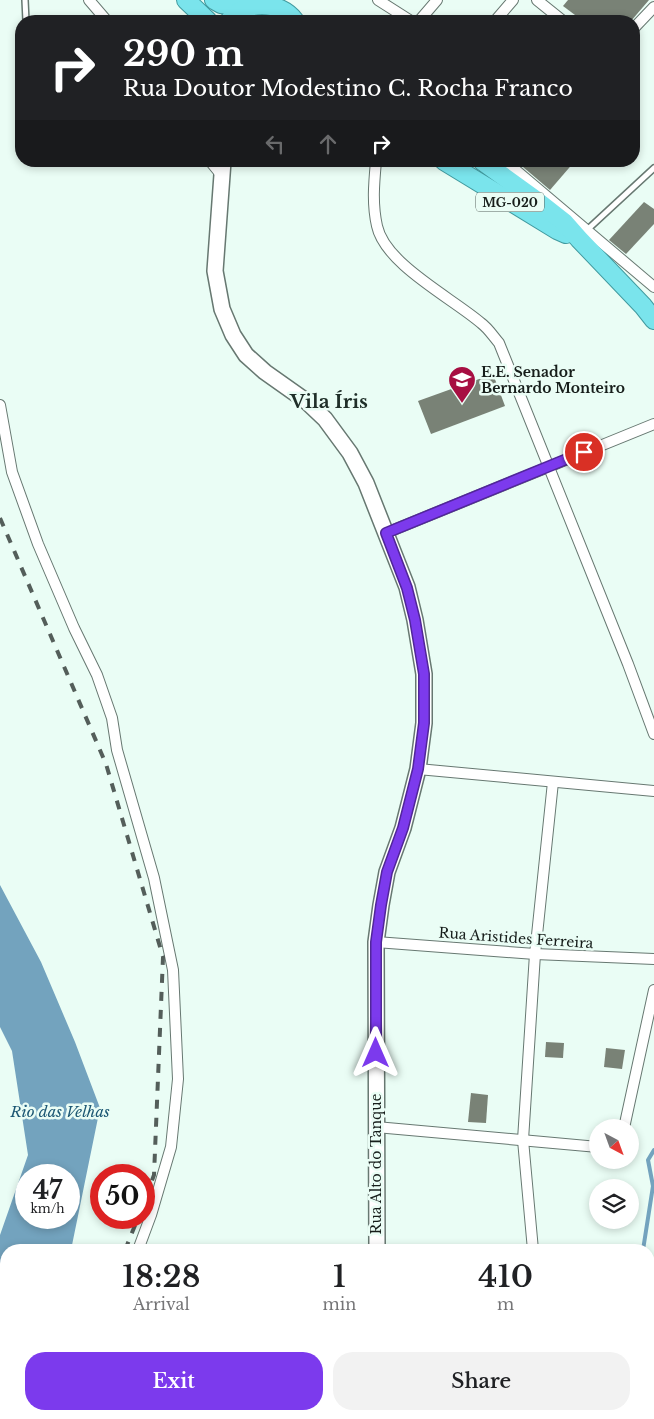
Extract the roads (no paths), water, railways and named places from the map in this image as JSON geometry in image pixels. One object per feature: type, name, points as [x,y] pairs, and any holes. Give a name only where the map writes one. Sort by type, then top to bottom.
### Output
[{"type":"highway","points":[[186,0],[202,15]]},
{"type":"highway","points":[[214,0],[221,4],[268,3],[283,8],[289,15]]},
{"type":"highway","points":[[234,15],[245,4]]},
{"type":"highway","name":"MG-020","points":[[453,167],[557,230],[583,235]]},
{"type":"highway","name":"MG-020","points":[[506,167],[583,235],[654,320]]},
{"type":"main road","name":"Rua Alto do Tanque","points":[[224,167],[215,271],[222,309],[233,335],[246,355],[265,372],[306,401],[325,419],[350,452],[366,483],[407,588],[415,620],[424,674],[424,723],[418,769],[403,828],[387,872],[376,942],[377,1244]]},
{"type":"street","points":[[89,0],[102,15]]},
{"type":"street","points":[[378,0],[402,15]]},
{"type":"street","points":[[424,15],[437,0]]},
{"type":"street","points":[[500,15],[512,0]]},
{"type":"street","points":[[536,0],[555,15]]},
{"type":"street","points":[[640,22],[654,7]]},
{"type":"street","points":[[215,167],[223,178]]},
{"type":"street","points":[[375,167],[373,196],[377,228],[388,249],[407,270],[483,324],[499,343],[628,664],[654,734]]},
{"type":"street","points":[[485,187],[501,167]]},
{"type":"street","points":[[583,235],[654,287]]},
{"type":"street","points":[[0,405],[12,472],[74,628],[97,674],[112,718],[117,750],[154,878],[173,970],[178,1079],[171,1147],[140,1244]]},
{"type":"street","points":[[386,533],[654,424]]},
{"type":"street","points":[[418,769],[654,791]]},
{"type":"street","points":[[532,1244],[523,1140],[535,954],[553,782]]},
{"type":"street","name":"Rua Aristides Ferreira","points":[[376,942],[535,954],[654,959]]},
{"type":"street","points":[[626,1119],[654,990]]},
{"type":"street","points":[[376,1127],[589,1146]]},
{"type":"lane","points":[[25,0],[26,15]]},
{"type":"lane","points":[[583,235],[654,168]]},
{"type":"water","name":"Rio das Velhas","points":[[0,885],[41,962],[75,1042],[100,1108],[80,1206],[80,1164],[25,1164],[28,1155],[12,1051],[0,1027]]},
{"type":"water","name":"Rio das Velhas","points":[[15,1192],[15,1229],[75,1229],[72,1244],[0,1244],[0,1235]]},
{"type":"waterway","points":[[644,1244],[653,1186],[648,1160],[654,1150]]},
{"type":"railway","points":[[0,518],[106,764],[163,957],[154,1164]]},
{"type":"railway","points":[[127,1244],[134,1229]]},
{"type":"place","name":"E.E. Senador Bernardo Monteiro","points":[[462,404]]},
{"type":"district","name":"Vila Íris","points":[[329,401]]}]
